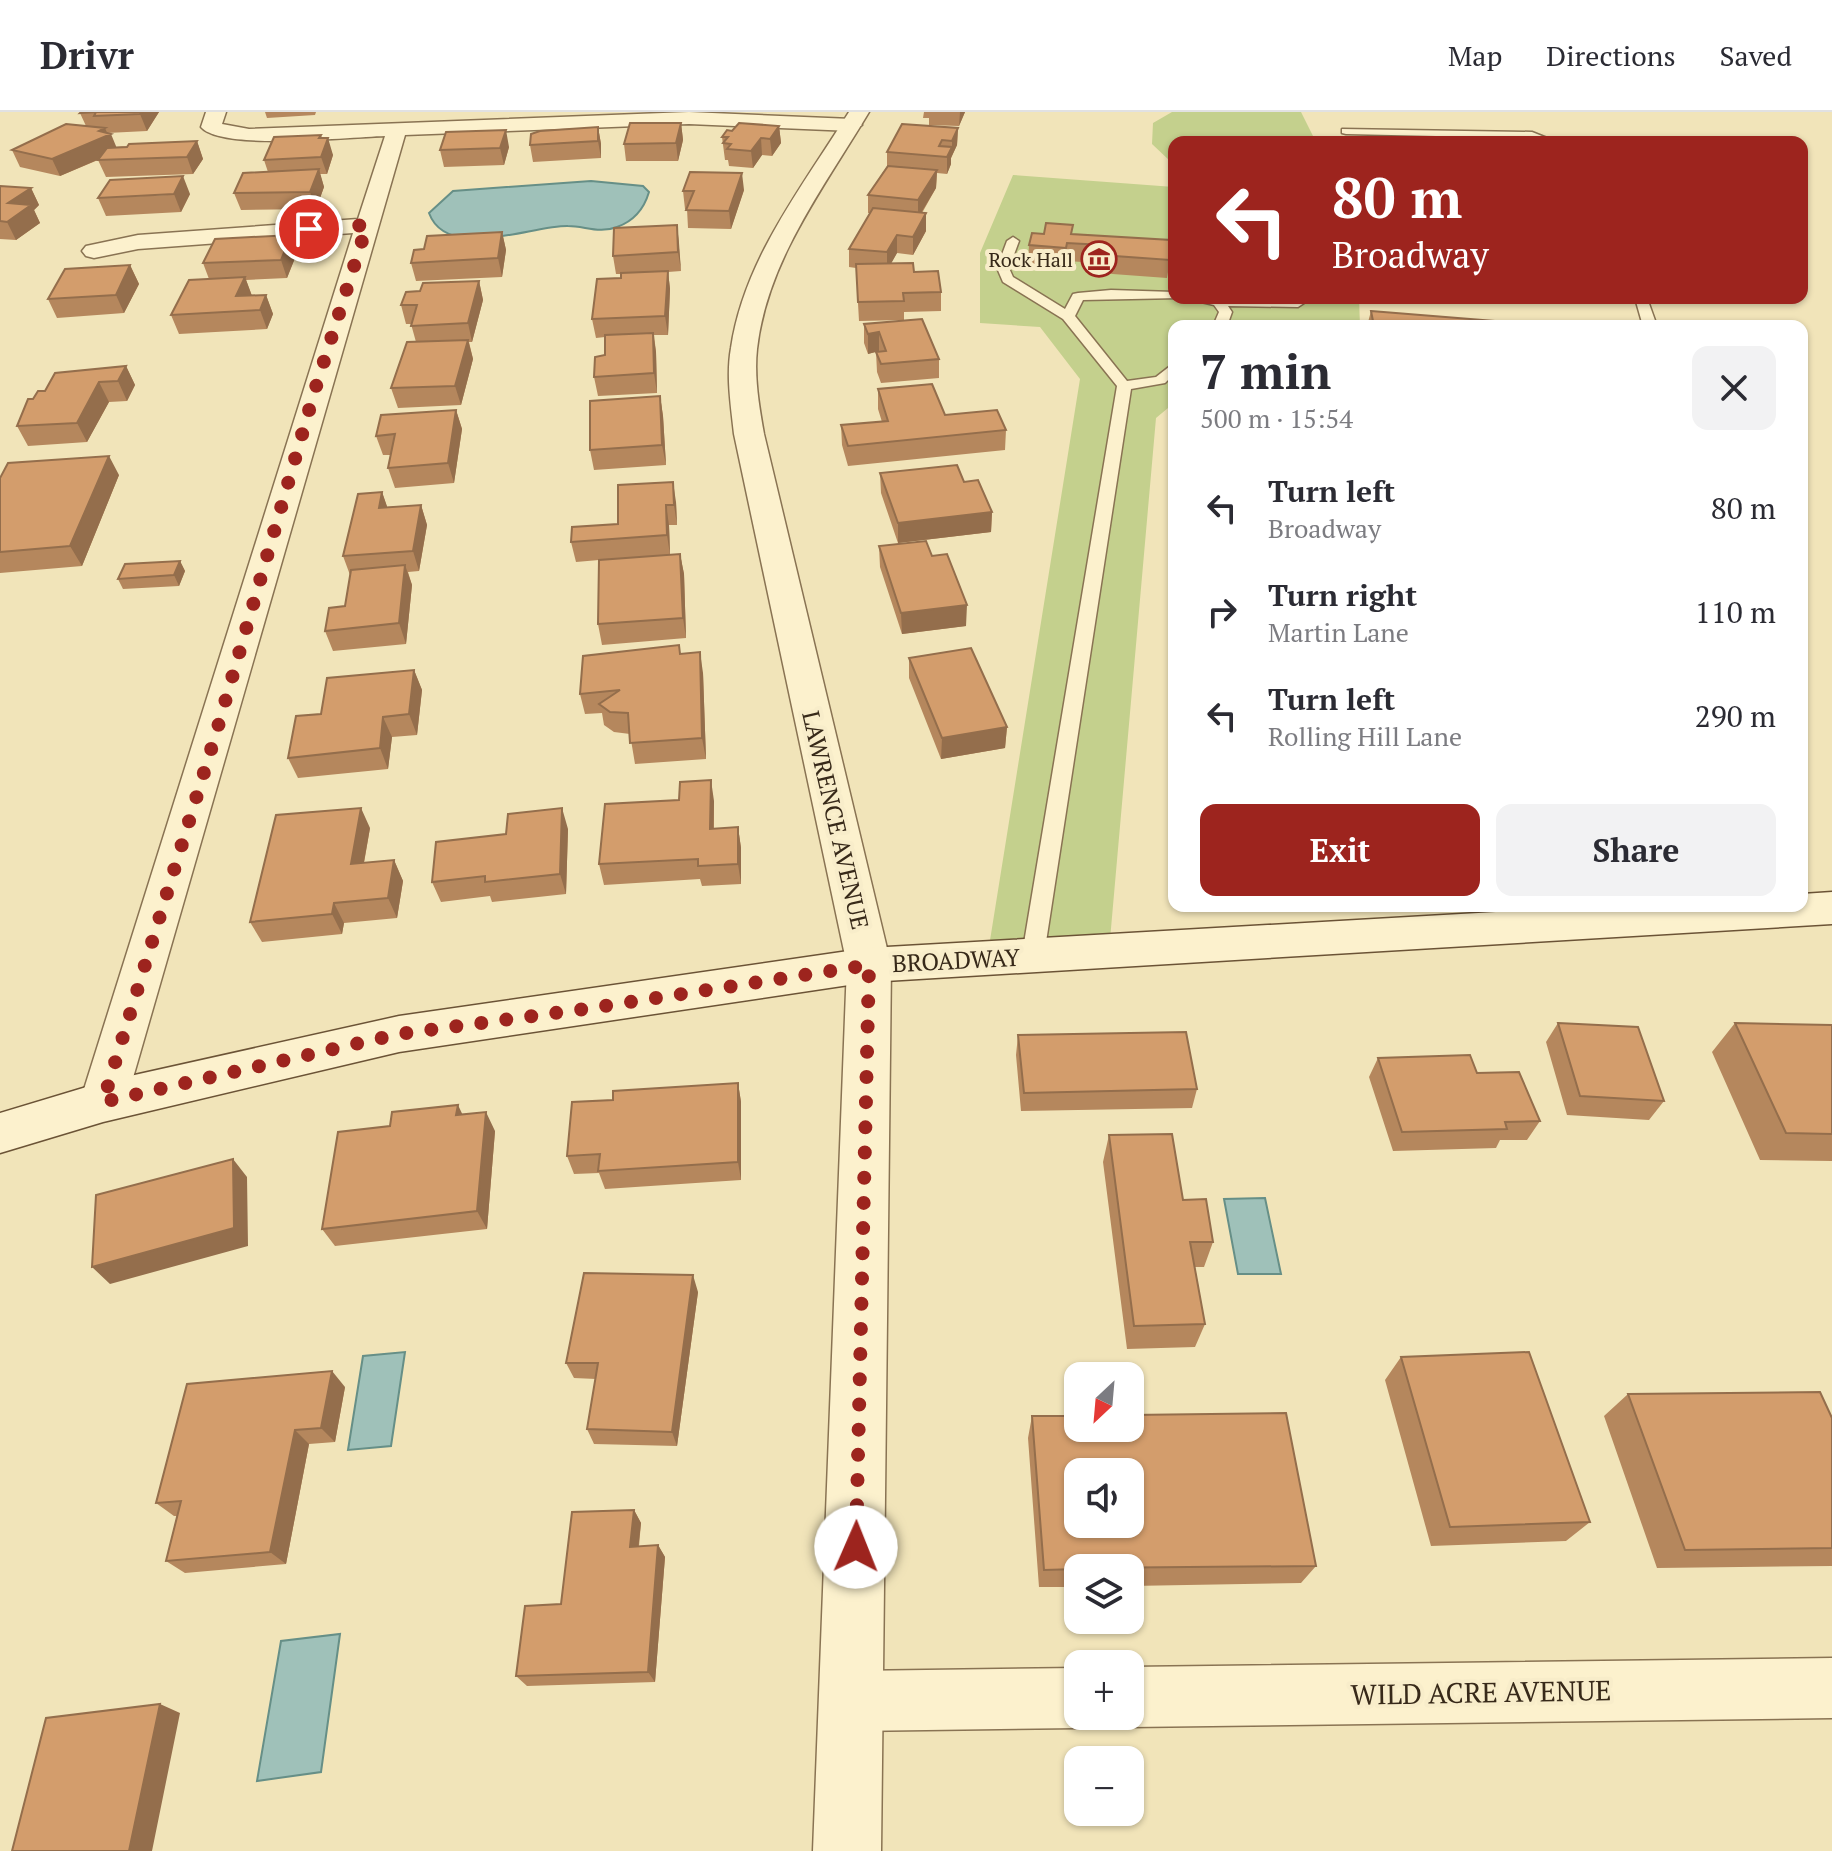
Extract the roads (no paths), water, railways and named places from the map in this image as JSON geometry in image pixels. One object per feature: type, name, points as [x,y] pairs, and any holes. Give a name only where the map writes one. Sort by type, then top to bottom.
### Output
[{"type":"street","points":[[216,112],[211,127],[236,135],[689,118],[855,118]]},
{"type":"street","name":"LAWRENCE AVENUE","points":[[847,1851],[869,965],[752,449],[744,397],[744,348],[755,298],[774,253],[855,118]]},
{"type":"street","points":[[103,1102],[217,730],[314,393],[397,129]]},
{"type":"street","points":[[94,251],[138,242],[367,225]]},
{"type":"street","name":"BROADWAY","points":[[0,1133],[103,1102],[399,1034],[869,965],[1829,914]]},
{"type":"street","name":"WILD ACRE AVENUE","points":[[1144,1697],[1832,1688]]},
{"type":"street","points":[[853,1701],[1064,1698]]},
{"type":"lane","points":[[1346,131],[1526,136]]},
{"type":"lane","points":[[1013,241],[1003,268],[1007,279],[1068,316],[1124,386],[1033,955]]},
{"type":"lane","points":[[1068,316],[1078,297],[1111,294],[1168,296]]},
{"type":"lane","points":[[1124,386],[1160,380],[1168,373]]},
{"type":"water","points":[[591,181],[643,186],[649,192],[633,218],[604,230],[568,226],[492,238],[471,238],[453,236],[439,228],[429,213],[453,191]]},
{"type":"water","points":[[1265,1198],[1281,1274],[1238,1274],[1224,1199]]},
{"type":"water","points":[[405,1352],[391,1446],[348,1450],[363,1356]]},
{"type":"water","points":[[340,1634],[321,1772],[257,1781],[281,1641]]},
{"type":"place","name":"Rock Hall","points":[[1099,259]]}]
